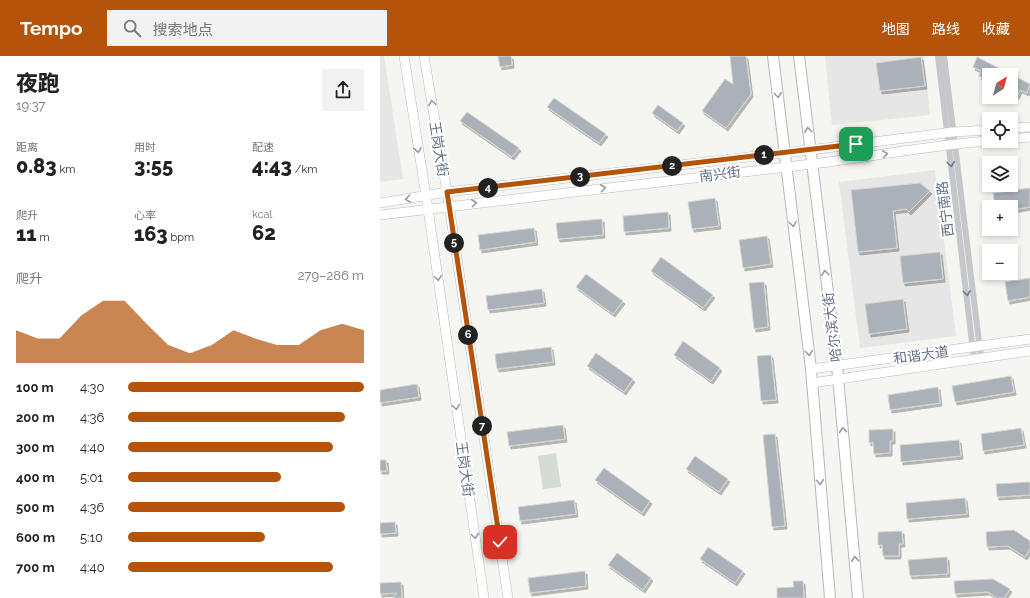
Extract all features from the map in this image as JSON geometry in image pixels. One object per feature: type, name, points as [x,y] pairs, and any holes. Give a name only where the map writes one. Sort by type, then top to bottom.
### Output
[{"type":"main road","name":"王岗大街","points":[[404,56],[428,209],[484,598]]},
{"type":"main road","name":"王岗大街","points":[[424,56],[447,192],[508,598]]},
{"type":"main road","name":"哈尔滨大街","points":[[773,56],[811,369],[830,598]]},
{"type":"main road","name":"哈尔滨大街","points":[[799,56],[837,366],[858,598]]},
{"type":"main road","points":[[1018,128],[1030,127]]},
{"type":"main road","name":"南兴街","points":[[380,203],[447,192],[785,153],[951,132],[982,130]]},
{"type":"main road","points":[[1018,138],[1030,137]]},
{"type":"main road","name":"南兴街","points":[[380,215],[812,164],[982,141]]},
{"type":"main road","name":"和谐大道","points":[[811,369],[1030,340]]},
{"type":"main road","name":"和谐大道","points":[[812,383],[1030,351]]},
{"type":"street","name":"西宁南路","points":[[938,56],[951,132]]},
{"type":"street","name":"西宁南路","points":[[944,56],[952,144],[978,358]]},
{"type":"shaded area","points":[[380,56],[384,56],[403,179],[380,182]]},
{"type":"shaded area","points":[[825,56],[924,56],[930,115],[832,125]]},
{"type":"shaded area","points":[[935,170],[956,336],[860,348],[839,182]]},
{"type":"shaded area","points":[[556,453],[561,487],[543,489],[538,456]]},
{"type":"building","points":[[498,56],[511,56],[512,65],[500,67]]},
{"type":"building","points":[[730,56],[746,56],[751,94],[726,128],[702,111],[725,79],[733,84]]},
{"type":"building","points":[[921,57],[925,86],[880,91],[876,63]]},
{"type":"building","points":[[977,57],[999,68],[982,68],[982,78],[979,76],[981,71],[973,67]]},
{"type":"building","points":[[1018,78],[1030,84],[1027,93],[1020,90],[1018,94]]},
{"type":"building","points":[[554,98],[606,134],[599,143],[547,107]]},
{"type":"building","points":[[658,105],[683,123],[677,131],[652,113]]},
{"type":"building","points":[[467,112],[519,148],[512,157],[460,121]]},
{"type":"building","points":[[920,183],[930,191],[909,212],[906,209],[893,211],[897,248],[858,252],[851,190]]},
{"type":"building","points":[[1030,188],[1030,207],[1018,209],[1018,200],[994,200],[993,193],[1018,192],[1018,190]]},
{"type":"building","points":[[715,198],[719,226],[692,229],[688,202]]},
{"type":"building","points":[[668,212],[669,228],[624,232],[623,216]]},
{"type":"building","points":[[602,219],[603,235],[558,239],[556,223]]},
{"type":"building","points":[[534,228],[536,242],[480,250],[478,235]]},
{"type":"building","points":[[767,236],[771,264],[743,268],[739,240]]},
{"type":"building","points":[[940,252],[943,279],[903,283],[900,256]]},
{"type":"building","points":[[661,257],[713,295],[703,308],[651,271]]},
{"type":"building","points":[[586,274],[623,301],[613,314],[576,287]]},
{"type":"building","points":[[1030,278],[1030,297],[1008,301],[1005,282]]},
{"type":"building","points":[[764,282],[768,327],[754,329],[749,283]]},
{"type":"building","points":[[542,289],[544,303],[488,310],[486,296]]},
{"type":"building","points":[[903,299],[907,329],[869,334],[865,304]]},
{"type":"building","points":[[683,341],[720,368],[711,381],[674,355]]},
{"type":"building","points":[[551,347],[553,362],[497,369],[495,354]]},
{"type":"building","points":[[596,353],[633,379],[624,392],[587,366]]},
{"type":"building","points":[[771,355],[776,400],[761,401],[757,356]]},
{"type":"building","points":[[1011,376],[1014,392],[955,402],[952,386]]},
{"type":"building","points":[[417,384],[419,397],[380,403],[380,390]]},
{"type":"building","points":[[938,387],[940,403],[890,410],[888,395]]},
{"type":"building","points":[[563,425],[565,439],[509,446],[507,432]]},
{"type":"building","points":[[1021,428],[1024,445],[983,451],[981,434]]},
{"type":"building","points":[[893,429],[893,441],[890,441],[890,453],[874,454],[873,442],[869,443],[869,430]]},
{"type":"building","points":[[775,434],[785,526],[772,527],[763,435]]},
{"type":"building","points":[[959,440],[961,456],[901,462],[900,445]]},
{"type":"building","points":[[695,456],[728,479],[719,492],[686,469]]},
{"type":"building","points":[[380,460],[386,460],[387,471],[380,471]]},
{"type":"building","points":[[604,468],[650,501],[642,513],[595,480]]},
{"type":"building","points":[[1030,482],[1030,495],[997,497],[996,484]]},
{"type":"building","points":[[965,498],[967,514],[907,519],[906,503]]},
{"type":"building","points":[[574,500],[576,514],[520,521],[518,507]]},
{"type":"building","points":[[395,522],[396,533],[380,534],[380,523]]},
{"type":"building","points":[[1014,530],[1030,541],[1030,549],[1025,557],[1008,546],[987,547],[986,532]]},
{"type":"building","points":[[902,531],[903,544],[899,544],[899,556],[883,556],[882,545],[878,545],[878,532]]},
{"type":"building","points":[[708,547],[743,571],[735,583],[700,559]]},
{"type":"building","points":[[617,553],[651,578],[643,590],[608,565]]},
{"type":"building","points":[[947,557],[948,574],[910,576],[908,560]]},
{"type":"building","points":[[585,571],[586,586],[530,593],[528,578]]},
{"type":"building","points":[[993,579],[1010,589],[1004,598],[997,598],[988,592],[955,594],[954,581]]},
{"type":"building","points":[[793,581],[803,581],[804,598],[777,598],[777,588],[794,587]]},
{"type":"building","points":[[401,582],[402,598],[393,598],[397,593],[380,594],[380,583]]},
{"type":"route","points":[[500,542],[447,192],[856,144]]}]
